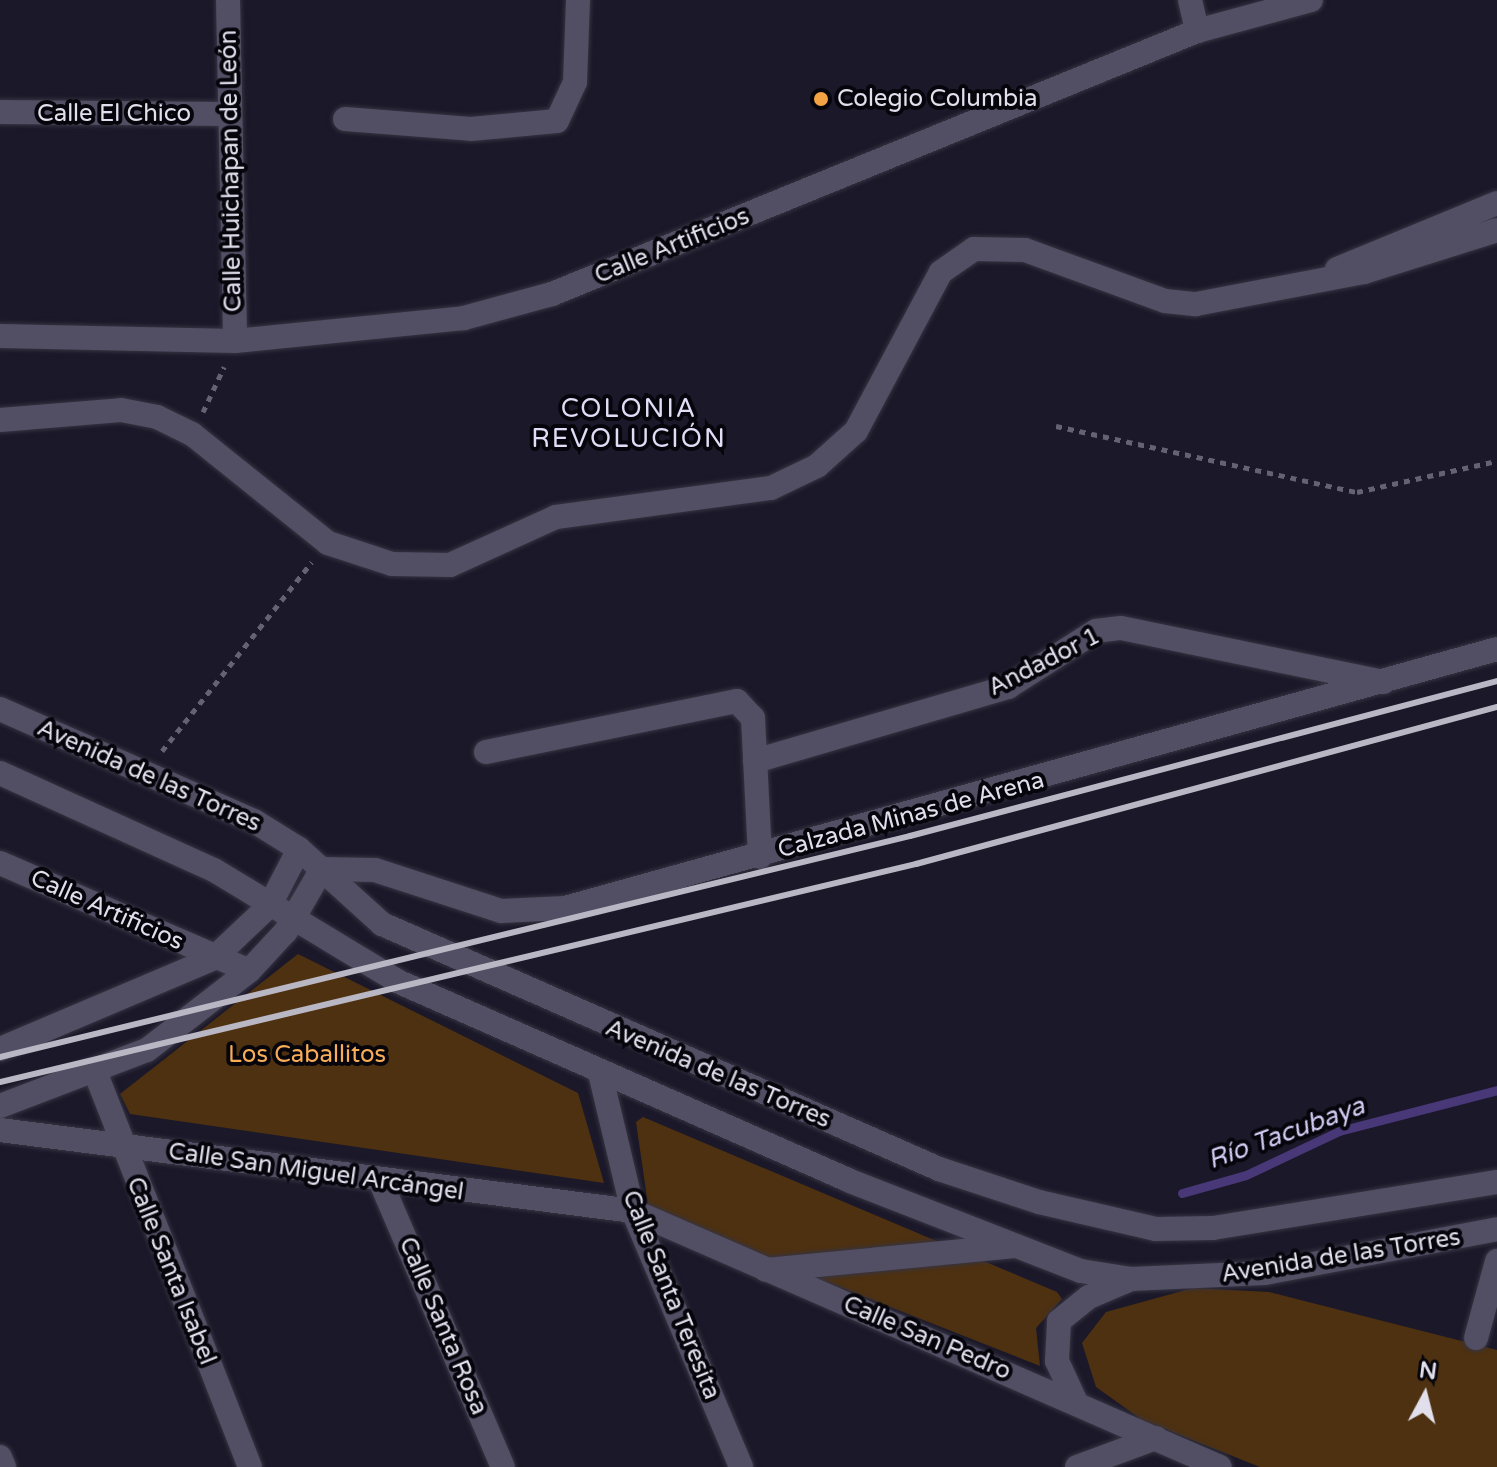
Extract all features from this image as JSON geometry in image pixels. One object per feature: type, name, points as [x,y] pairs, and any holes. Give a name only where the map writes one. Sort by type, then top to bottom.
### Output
[{"type":"street","name":"Calle Huichapan de León","points":[[228,0],[227,114],[235,341]]},
{"type":"street","points":[[345,119],[471,129],[557,121],[575,82],[578,0]]},
{"type":"street","points":[[1190,0],[1197,31]]},
{"type":"street","name":"Calle Artificios","points":[[0,336],[235,341],[396,330],[552,294],[1197,31],[1311,0]]},
{"type":"street","name":"Calle El Chico","points":[[0,112],[227,114]]},
{"type":"street","points":[[1314,281],[1497,203]]},
{"type":"street","points":[[0,420],[121,410],[192,434],[328,543],[392,564],[450,565],[556,517],[795,479],[856,431],[941,272],[974,249],[1025,250],[1180,302],[1224,302],[1314,281],[1497,230]]},
{"type":"street","name":"Andador 1","points":[[755,761],[1008,687],[1073,643],[1109,629],[1385,682]]},
{"type":"street","name":"Calzada Minas de Arena","points":[[322,869],[375,870],[468,905],[532,912],[760,857],[1497,649]]},
{"type":"street","points":[[486,752],[727,700],[750,710],[760,857]]},
{"type":"street","name":"Avenida de las Torres","points":[[0,709],[146,771],[299,849],[382,924],[639,1041],[939,1169],[1097,1219],[1156,1229],[1213,1228],[1497,1182]]},
{"type":"street","name":"Avenida de las Torres","points":[[0,773],[214,870],[397,981],[600,1073],[1015,1246],[1131,1279],[1265,1273],[1497,1229]]},
{"type":"street","points":[[0,1049],[214,958],[270,905],[299,849]]},
{"type":"street","name":"Calle Artificios","points":[[0,863],[249,971]]},
{"type":"street","points":[[0,1106],[96,1074],[147,1050],[249,971],[293,918],[322,869]]},
{"type":"street","name":"Calle Santa Teresita","points":[[600,1073],[633,1211],[741,1467]]},
{"type":"street","name":"Calle Santa Isabel","points":[[96,1074],[119,1143],[250,1467]]},
{"type":"street","name":"Calle San Miguel Arcángel","points":[[0,1130],[119,1143],[382,1185],[633,1211]]},
{"type":"street","name":"Calle Santa Rosa","points":[[382,1185],[503,1467]]},
{"type":"street","name":"Calle San Pedro","points":[[633,1211],[764,1270],[1075,1400],[1220,1467]]},
{"type":"street","points":[[764,1270],[1015,1246]]},
{"type":"street","points":[[1476,1338],[1497,1261]]},
{"type":"street","points":[[1075,1400],[1054,1347],[1059,1321],[1089,1297],[1131,1279]]},
{"type":"street","points":[[1077,1467],[1156,1438]]},
{"type":"street","points":[[0,1457],[4,1467]]},
{"type":"path","points":[[192,434],[235,341]]},
{"type":"path","points":[[1056,426],[1357,492],[1497,461]]},
{"type":"path","points":[[146,771],[328,543]]},
{"type":"green space","name":"Los Caballitos","points":[[298,954],[578,1093],[604,1183],[130,1114],[120,1094]]},
{"type":"green space","points":[[643,1117],[1057,1292],[1062,1299],[1036,1328],[1040,1366],[649,1212],[636,1122]]},
{"type":"green space","points":[[1193,1288],[1269,1292],[1497,1350],[1497,1467],[1260,1467],[1142,1420],[1096,1387],[1082,1343],[1106,1312]]},
{"type":"waterway","name":"Río Tacubaya","points":[[1182,1193],[1246,1175],[1339,1131],[1497,1090]]},
{"type":"railway","points":[[0,1057],[910,836],[1497,681]]},
{"type":"railway","points":[[0,1082],[916,864],[1497,707]]},
{"type":"place","name":"Colegio Columbia","points":[[821,99]]},
{"type":"district","name":"COLONIA REVOLUCIÓN","points":[[629,424]]}]
